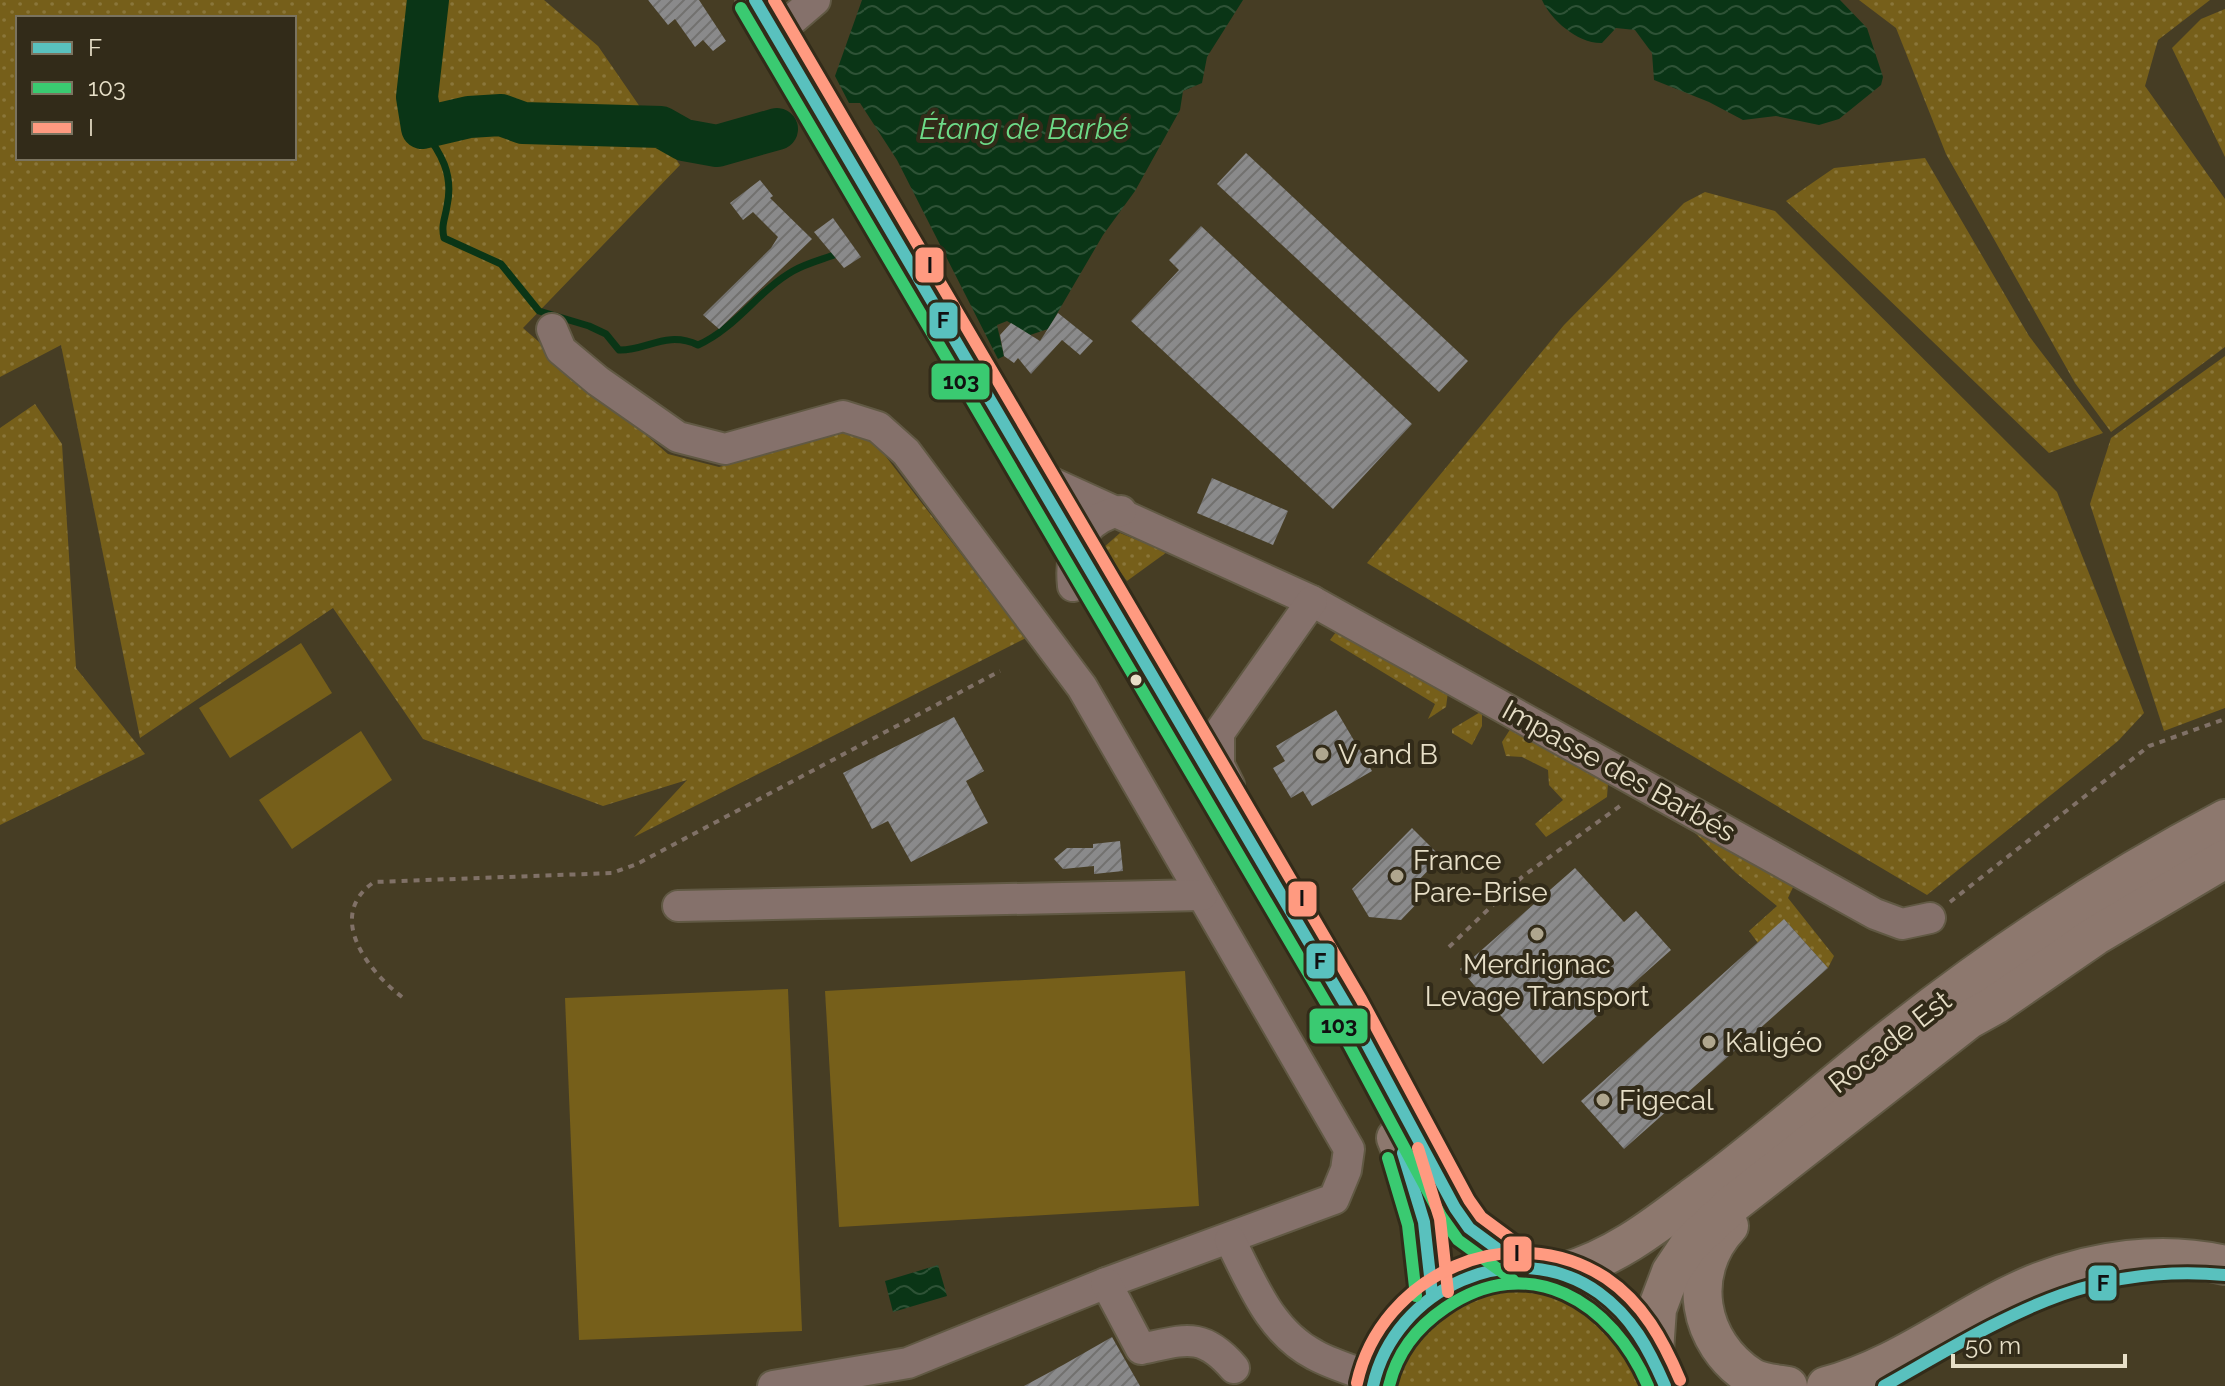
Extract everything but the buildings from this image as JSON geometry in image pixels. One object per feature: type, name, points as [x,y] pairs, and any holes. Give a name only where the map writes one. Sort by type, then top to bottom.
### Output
[{"type":"main road","points":[[730,0],[1074,567],[1319,961],[1392,1087],[1455,1208],[1469,1228],[1522,1267]]},
{"type":"main road","points":[[764,13],[921,277],[1030,473],[1074,567],[1383,1109],[1410,1170],[1424,1222],[1432,1294]]},
{"type":"main road","name":"Rocade Est","points":[[1562,1273],[1595,1264],[1630,1245],[1715,1182],[1893,1037],[2070,909],[2225,819]]},
{"type":"main road","name":"Rocade Est","points":[[1663,1377],[1657,1309],[1671,1272],[1689,1245],[1734,1203],[1968,1020],[2095,936],[2225,859]]},
{"type":"main road","points":[[1788,1386],[1754,1379],[1734,1363],[1711,1334],[1700,1299],[1705,1264],[1722,1233],[1753,1200],[1975,1028],[1995,1005]]},
{"type":"main road","points":[[1826,1386],[1862,1376],[2033,1285],[2096,1265],[2166,1257],[2225,1265]]},
{"type":"main road","points":[[1374,1382],[1387,1346],[1407,1317],[1432,1294],[1460,1279],[1491,1269],[1522,1267],[1562,1273],[1599,1290],[1631,1317],[1663,1377]]},
{"type":"main road","points":[[1884,1386],[2027,1306],[2077,1286],[2128,1275],[2225,1275]]},
{"type":"street","points":[[764,13],[794,18],[815,0]]},
{"type":"street","points":[[552,329],[561,350],[678,437],[725,449],[843,416],[878,427],[906,452],[1082,687],[1349,1149],[1346,1170],[1334,1199],[1320,1219],[1230,1240],[1106,1283],[910,1374],[773,1386]]},
{"type":"street","name":"Impasse des Barbés","points":[[1030,473],[1121,511],[1312,601],[1875,914],[1902,924],[1930,918]]},
{"type":"street","points":[[1074,567],[1091,522],[1121,511]]},
{"type":"street","points":[[1312,601],[1219,733],[1217,741],[1219,765],[1319,961]]},
{"type":"street","points":[[678,906],[1202,895]]},
{"type":"street","points":[[1230,1240],[1270,1317],[1293,1341],[1315,1355],[1374,1382]]},
{"type":"street","points":[[1106,1283],[1141,1349],[1186,1340],[1216,1347],[1234,1368]]},
{"type":"path","points":[[402,997],[370,967],[359,951],[353,933],[354,911],[360,892],[374,882],[612,873],[637,864],[1000,671]]},
{"type":"path","points":[[1930,918],[2149,746],[2225,719]]},
{"type":"path","points":[[1449,947],[1522,877],[1632,797],[1639,782]]},
{"type":"shaded area","points":[[0,0],[544,0],[598,46],[680,165],[523,328],[668,454],[719,467],[854,430],[870,436],[1026,638],[634,837],[687,780],[603,806],[423,739],[333,608],[140,738],[61,345],[0,377]]},
{"type":"shaded area","points":[[1859,0],[2210,0],[2158,40],[2145,86],[2225,199],[2225,347],[2111,432],[2075,383],[1946,154],[1896,28]]},
{"type":"shaded area","points":[[2225,9],[2225,157],[2172,48],[2201,19]]},
{"type":"shaded area","points":[[1925,158],[2029,336],[2103,433],[2049,453],[1786,201],[1834,168]]},
{"type":"shaded area","points":[[1705,192],[1775,211],[2057,492],[2144,713],[2118,741],[1927,895],[1367,563],[1564,325],[1684,203]]},
{"type":"shaded area","points":[[2225,356],[2225,708],[2164,731],[2090,504],[2111,438]]},
{"type":"shaded area","points":[[35,404],[62,444],[76,668],[145,754],[0,825],[0,428]]},
{"type":"shaded area","points":[[1120,533],[1167,552],[1127,581],[1103,548]]},
{"type":"shaded area","points":[[1339,628],[1448,692],[1446,707],[1428,719],[1435,704],[1330,640]]},
{"type":"shaded area","points":[[301,643],[332,693],[230,758],[199,708]]},
{"type":"shaded area","points":[[1482,711],[1482,726],[1472,745],[1452,733],[1452,729]]},
{"type":"shaded area","points":[[1511,728],[1608,783],[1607,797],[1546,837],[1535,824],[1563,800],[1549,785],[1548,770],[1522,757],[1506,756],[1502,742]]},
{"type":"shaded area","points":[[361,731],[392,780],[292,849],[259,800]]},
{"type":"shaded area","points":[[1694,828],[1795,883],[1788,898],[1834,956],[1828,968],[1785,920],[1758,943],[1749,931],[1777,906],[1736,873],[1694,832]]},
{"type":"shaded area","points":[[1185,971],[1199,1206],[839,1227],[825,991]]},
{"type":"shaded area","points":[[788,989],[802,1331],[579,1340],[565,998]]},
{"type":"shaded area","points":[[1510,1286],[1556,1295],[1595,1313],[1625,1343],[1636,1362],[1643,1386],[1395,1386],[1404,1357],[1433,1319],[1446,1308],[1473,1294]]},
{"type":"water","name":"Étang de Barbé","points":[[862,0],[1243,0],[1207,57],[1202,83],[1183,91],[1180,110],[1135,191],[1103,235],[1048,329],[1030,335],[1007,321],[997,325],[1004,356],[998,359],[897,160],[860,103],[849,103],[835,76]]},
{"type":"water","points":[[1542,0],[1840,0],[1867,28],[1883,77],[1881,85],[1839,119],[1819,125],[1776,116],[1743,120],[1709,102],[1654,80],[1652,53],[1635,30],[1616,28],[1602,43],[1584,40],[1559,23]]},
{"type":"water","points":[[938,1265],[947,1296],[893,1312],[885,1281]]},
{"type":"waterway","points":[[428,0],[417,97],[422,128],[469,117],[501,115],[523,123],[661,127],[684,140],[717,146],[777,129]]},
{"type":"waterway","points":[[422,128],[440,155],[447,174],[449,194],[444,238],[501,264],[539,311],[606,334],[619,350],[666,340],[698,345],[724,329],[780,279],[802,266],[834,255]]},
{"type":"transit line","name":"F","points":[[755,0],[1347,1007],[1455,1208],[1469,1228],[1522,1267]]},
{"type":"transit line","name":"I","points":[[774,0],[1361,999],[1469,1200],[1481,1217],[1531,1254]]},
{"type":"transit line","name":"103","points":[[741,8],[1333,1015],[1441,1216],[1458,1240],[1513,1280]]},
{"type":"transit line","name":"I","points":[[1418,1148],[1440,1219],[1448,1292]]},
{"type":"transit line","name":"F","points":[[1403,1153],[1424,1222],[1432,1294]]},
{"type":"transit line","name":"103","points":[[1388,1158],[1408,1225],[1416,1296]]},
{"type":"transit line","name":"I","points":[[1357,1383],[1371,1345],[1393,1312],[1421,1286],[1455,1266],[1492,1255],[1530,1253],[1569,1260],[1619,1288],[1650,1323],[1680,1380]]},
{"type":"transit line","name":"F","points":[[1373,1386],[1385,1352],[1405,1322],[1431,1298],[1462,1280],[1496,1270],[1531,1268],[1566,1276],[1611,1302],[1638,1335],[1665,1386]]},
{"type":"transit line","name":"F","points":[[1884,1386],[2006,1318],[2086,1287],[2175,1273],[2225,1275]]},
{"type":"transit line","name":"103","points":[[1389,1386],[1403,1351],[1426,1323],[1476,1291],[1507,1284],[1537,1285],[1565,1294],[1591,1309],[1613,1330],[1633,1356],[1648,1386]]},
{"type":"place","name":"V and B","points":[[1322,754]]},
{"type":"place","name":"France Pare-Brise","points":[[1397,876]]},
{"type":"place","name":"Merdrignac Levage Transport","points":[[1537,934]]},
{"type":"place","name":"Kaligéo","points":[[1709,1042]]},
{"type":"place","name":"Figecal","points":[[1603,1100]]}]
